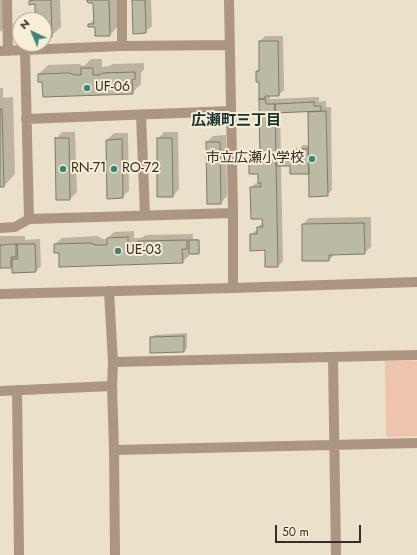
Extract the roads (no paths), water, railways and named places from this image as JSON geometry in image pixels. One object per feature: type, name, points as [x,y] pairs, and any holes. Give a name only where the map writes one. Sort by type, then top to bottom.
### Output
[{"type":"street","points":[[4,51],[7,0]]},
{"type":"street","points":[[122,0],[122,46]]},
{"type":"street","points":[[228,0],[233,213],[233,288]]},
{"type":"street","points":[[52,49],[122,46],[229,45]]},
{"type":"street","points":[[25,52],[29,219]]},
{"type":"street","points":[[26,119],[231,111]]},
{"type":"street","points":[[141,115],[146,215]]},
{"type":"street","points":[[0,228],[15,227],[29,219],[233,213]]},
{"type":"street","points":[[0,294],[417,282]]},
{"type":"street","points":[[109,292],[112,362],[115,555]]},
{"type":"street","points":[[112,362],[417,355]]},
{"type":"street","points":[[332,358],[336,555]]},
{"type":"street","points":[[0,390],[112,386]]},
{"type":"street","points":[[17,390],[19,555]]},
{"type":"street","points":[[114,450],[333,446],[417,442]]},
{"type":"place","name":"UF-06","points":[[87,88]]},
{"type":"place","name":"市立広瀬小学校","points":[[312,159]]},
{"type":"place","name":"RN-71","points":[[63,169]]},
{"type":"place","name":"RO-72","points":[[114,169]]},
{"type":"place","name":"UE-03","points":[[118,251]]},
{"type":"district","name":"広瀬町三丁目","points":[[236,121]]}]
